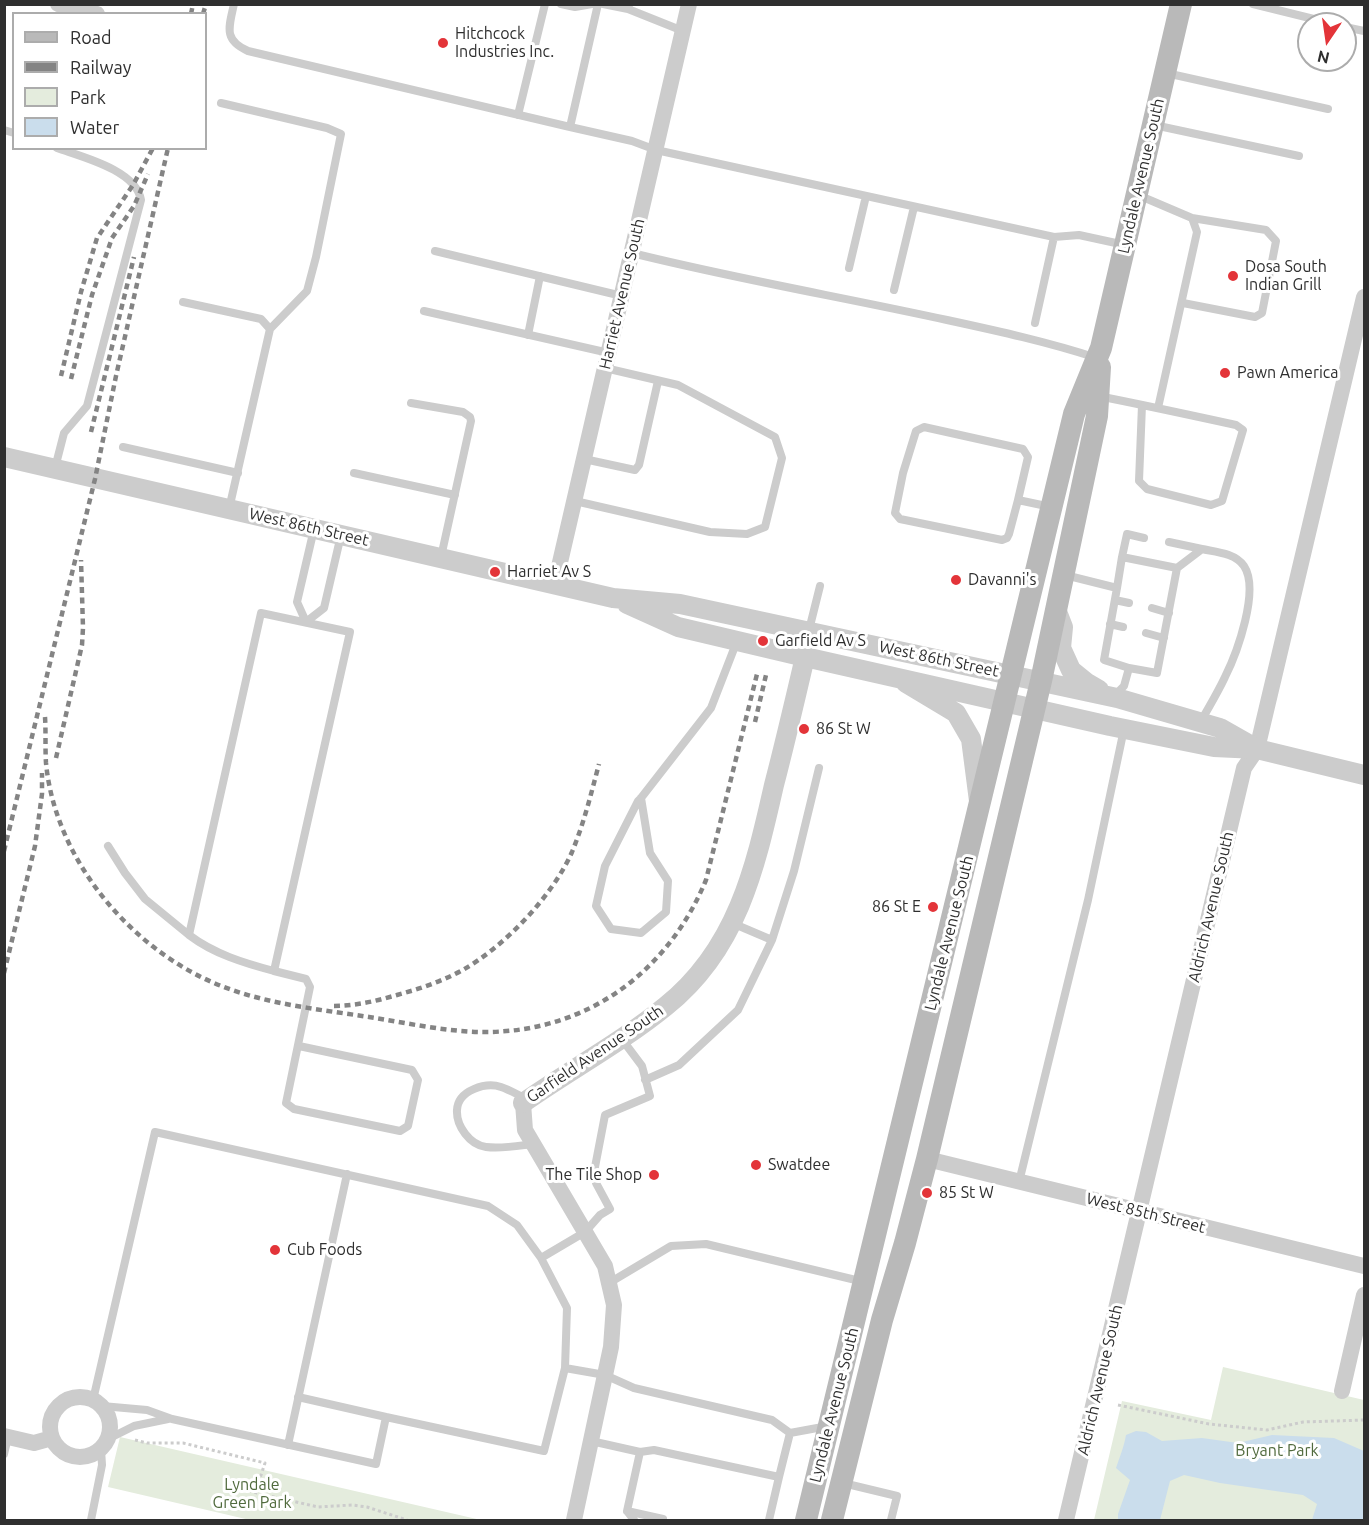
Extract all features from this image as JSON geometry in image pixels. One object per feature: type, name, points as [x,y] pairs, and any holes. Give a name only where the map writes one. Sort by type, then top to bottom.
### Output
[{"type":"main road","name":"Lyndale Avenue South","points":[[806,1521],[1074,414],[1099,355],[1181,4]]},
{"type":"main road","name":"Lyndale Avenue South","points":[[832,1521],[882,1320],[927,1159],[1041,681],[1097,416],[1099,355]]},
{"type":"street","points":[[58,4],[89,12]]},
{"type":"street","name":"Harriet Avenue South","points":[[555,584],[689,4]]},
{"type":"street","name":"Aldrich Avenue South","points":[[1066,1521],[1244,768],[1257,749],[1360,338],[1365,297]]},
{"type":"street","name":"West 86th Street","points":[[4,457],[613,598],[680,604],[1112,697],[1220,728],[1257,749]]},
{"type":"street","name":"West 86th Street","points":[[613,598],[678,627],[737,641],[1124,729],[1214,747],[1257,749],[1365,775]]},
{"type":"street","points":[[1056,609],[1063,627],[1061,648],[1071,670],[1087,683],[1112,697]]},
{"type":"street","name":"Garfield Avenue South","points":[[574,1521],[611,1347],[614,1305],[605,1266],[525,1130],[525,1101],[668,1005],[698,975],[724,939],[743,900],[757,860],[805,657],[809,630]]},
{"type":"street","points":[[896,677],[929,699],[956,713],[971,740],[980,805]]},
{"type":"street","name":"West 85th Street","points":[[927,1159],[1365,1266]]},
{"type":"street","points":[[1342,1391],[1365,1295]]},
{"type":"street","points":[[81,1397],[97,1403],[108,1416],[111,1428],[104,1444],[91,1455],[80,1457],[58,1448],[52,1438],[50,1426],[53,1414],[60,1405],[70,1399],[81,1397]]},
{"type":"street","points":[[6,1436],[34,1443],[52,1438]]},
{"type":"lane","points":[[234,4],[229,26],[230,37],[237,46],[248,51],[632,141],[656,150],[1054,237],[1079,235],[1125,245]]},
{"type":"lane","points":[[518,115],[545,4]]},
{"type":"lane","points":[[561,4],[575,7],[592,4]]},
{"type":"lane","points":[[570,127],[598,4]]},
{"type":"lane","points":[[603,4],[629,7],[683,31]]},
{"type":"lane","points":[[1253,4],[1297,15]]},
{"type":"lane","points":[[1165,73],[1328,109]]},
{"type":"lane","points":[[221,102],[327,128],[342,134],[308,291],[270,329],[229,509]]},
{"type":"lane","points":[[1153,125],[1299,156]]},
{"type":"lane","points":[[55,469],[64,433],[87,406],[141,200],[140,192],[114,168],[63,150]]},
{"type":"lane","points":[[1137,195],[1192,218],[1266,230],[1276,241],[1262,313],[1255,318],[1183,303]]},
{"type":"lane","points":[[849,268],[866,196]]},
{"type":"lane","points":[[894,290],[914,207]]},
{"type":"lane","points":[[1158,408],[1197,232],[1192,218]]},
{"type":"lane","points":[[1035,323],[1054,237]]},
{"type":"lane","points":[[435,251],[622,296]]},
{"type":"lane","points":[[632,253],[694,268],[835,295],[1099,355]]},
{"type":"lane","points":[[528,335],[540,276]]},
{"type":"lane","points":[[183,302],[261,320],[270,329]]},
{"type":"lane","points":[[424,311],[528,335],[607,360],[658,381],[678,385],[775,436],[782,458],[765,527],[747,534],[710,532],[575,501]]},
{"type":"lane","points":[[584,459],[635,470],[639,465],[658,381]]},
{"type":"lane","points":[[1098,396],[1158,408],[1236,425],[1243,430],[1222,501],[1211,505],[1147,489],[1139,481],[1142,405]]},
{"type":"lane","points":[[411,403],[463,412],[470,417],[471,421],[441,558]]},
{"type":"lane","points":[[924,427],[1023,449],[1028,457],[1018,500],[1009,534],[1002,540],[900,519],[895,513],[915,431],[924,427]]},
{"type":"lane","points":[[123,447],[238,473]]},
{"type":"lane","points":[[354,473],[455,495]]},
{"type":"lane","points":[[1018,500],[1052,507]]},
{"type":"lane","points":[[306,622],[297,603],[314,529]]},
{"type":"lane","points":[[1144,538],[1127,534],[1104,660],[1129,668],[1157,673],[1177,568],[1202,549]]},
{"type":"lane","points":[[306,622],[324,608],[340,535]]},
{"type":"lane","points":[[1169,542],[1230,555],[1239,560],[1248,576],[1250,590],[1236,651],[1225,677],[1200,722]]},
{"type":"lane","points":[[1122,557],[1177,568]]},
{"type":"lane","points":[[1064,574],[1117,588]]},
{"type":"lane","points":[[809,630],[820,586]]},
{"type":"lane","points":[[1114,600],[1128,603]]},
{"type":"lane","points":[[1152,608],[1169,613]]},
{"type":"lane","points":[[189,935],[261,612],[350,632],[274,971]]},
{"type":"lane","points":[[1110,624],[1123,627]]},
{"type":"lane","points":[[1146,633],[1164,638]]},
{"type":"lane","points":[[641,798],[650,853],[668,881],[666,912],[641,933],[611,929],[596,906],[605,866],[641,798],[711,708],[737,641]]},
{"type":"lane","points":[[1112,697],[1123,688],[1129,668]]},
{"type":"lane","points":[[1019,1182],[1088,900],[1124,729]]},
{"type":"lane","points":[[645,1080],[679,1065],[738,1010],[772,940],[794,872],[819,768]]},
{"type":"lane","points":[[108,846],[125,873],[145,898],[201,944],[222,955],[306,978],[310,987],[286,1102],[294,1109],[400,1131],[408,1126],[418,1080],[412,1070],[299,1046]]},
{"type":"lane","points":[[732,923],[772,940]]},
{"type":"lane","points":[[541,1258],[585,1232],[600,1215],[610,1209],[596,1183],[595,1167],[605,1115],[650,1096],[642,1066],[621,1038]]},
{"type":"lane","points":[[525,1101],[499,1086],[477,1086],[462,1098],[457,1108],[459,1123],[468,1138],[484,1147],[509,1148],[532,1144]]},
{"type":"lane","points":[[298,1397],[544,1451],[565,1368],[567,1308],[541,1258],[516,1225],[488,1206],[155,1132],[97,1403],[147,1410],[172,1419],[376,1464],[386,1417]]},
{"type":"lane","points":[[288,1445],[347,1174]]},
{"type":"lane","points":[[609,1283],[671,1246],[706,1244],[864,1282]]},
{"type":"lane","points":[[565,1368],[605,1376],[634,1388],[772,1420],[790,1432],[829,1426]]},
{"type":"lane","points":[[91,1521],[104,1444],[134,1426],[172,1419]]},
{"type":"lane","points":[[769,1521],[790,1432]]},
{"type":"lane","points":[[4,1454],[6,1436]]},
{"type":"lane","points":[[591,1441],[640,1452],[654,1450],[779,1477]]},
{"type":"lane","points":[[634,1521],[627,1511],[640,1452]]},
{"type":"lane","points":[[841,1483],[897,1496],[891,1521]]},
{"type":"lane","points":[[627,1511],[663,1519]]},
{"type":"path","points":[[1118,1405],[1209,1424],[1267,1430],[1303,1422],[1365,1420]]},
{"type":"path","points":[[134,1439],[147,1443],[183,1443],[266,1462],[260,1478],[251,1491],[318,1507],[352,1505],[367,1507],[407,1521]]},
{"type":"green space","name":"Bryant Park","points":[[1223,1367],[1364,1400],[1364,1520],[1094,1520],[1122,1401],[1211,1420]]},
{"type":"green space","name":"Lyndale Green Park","points":[[120,1437],[481,1520],[250,1520],[108,1487]]},
{"type":"water","points":[[1136,1431],[1146,1432],[1162,1441],[1202,1438],[1238,1443],[1272,1435],[1334,1438],[1364,1451],[1364,1520],[1312,1520],[1317,1504],[1303,1495],[1220,1483],[1184,1475],[1170,1481],[1160,1520],[1118,1520],[1130,1480],[1116,1468],[1126,1435]]},
{"type":"railway","points":[[191,12],[193,4]]},
{"type":"railway","points":[[204,12],[206,4]]},
{"type":"railway","points":[[61,376],[81,292],[97,238],[133,185],[152,150]]},
{"type":"railway","points":[[4,851],[95,479],[168,150]]},
{"type":"railway","points":[[71,379],[92,295],[112,238],[134,206],[148,174]]},
{"type":"railway","points":[[91,432],[134,257]]},
{"type":"railway","points":[[56,758],[82,645],[81,560]]},
{"type":"railway","points":[[45,717],[46,763],[52,798],[64,832],[80,865],[101,895],[125,922],[182,967],[233,990],[290,1005],[427,1027],[485,1032],[522,1029],[557,1021],[590,1008],[619,990],[646,969],[670,943],[690,913],[706,880],[757,674]]},
{"type":"railway","points":[[755,722],[766,675]]},
{"type":"railway","points":[[334,1006],[373,1001],[437,982],[477,961],[510,935],[552,886],[572,852],[599,764]]},
{"type":"railway","points":[[4,973],[35,846],[42,794],[42,773]]},
{"type":"place","name":"Hitchcock Industries Inc.","points":[[443,43]]},
{"type":"place","name":"Dosa South Indian Grill","points":[[1233,276]]},
{"type":"place","name":"Pawn America","points":[[1225,373]]},
{"type":"place","name":"Harriet Av S","points":[[495,572]]},
{"type":"place","name":"Davanni's","points":[[956,580]]},
{"type":"place","name":"Garfield Av S","points":[[763,641]]},
{"type":"place","name":"86 St W","points":[[804,729]]},
{"type":"place","name":"86 St E","points":[[933,907]]},
{"type":"place","name":"Swatdee","points":[[756,1165]]},
{"type":"place","name":"The Tile Shop","points":[[654,1175]]},
{"type":"place","name":"85 St W","points":[[927,1193]]},
{"type":"place","name":"Cub Foods","points":[[275,1250]]}]
